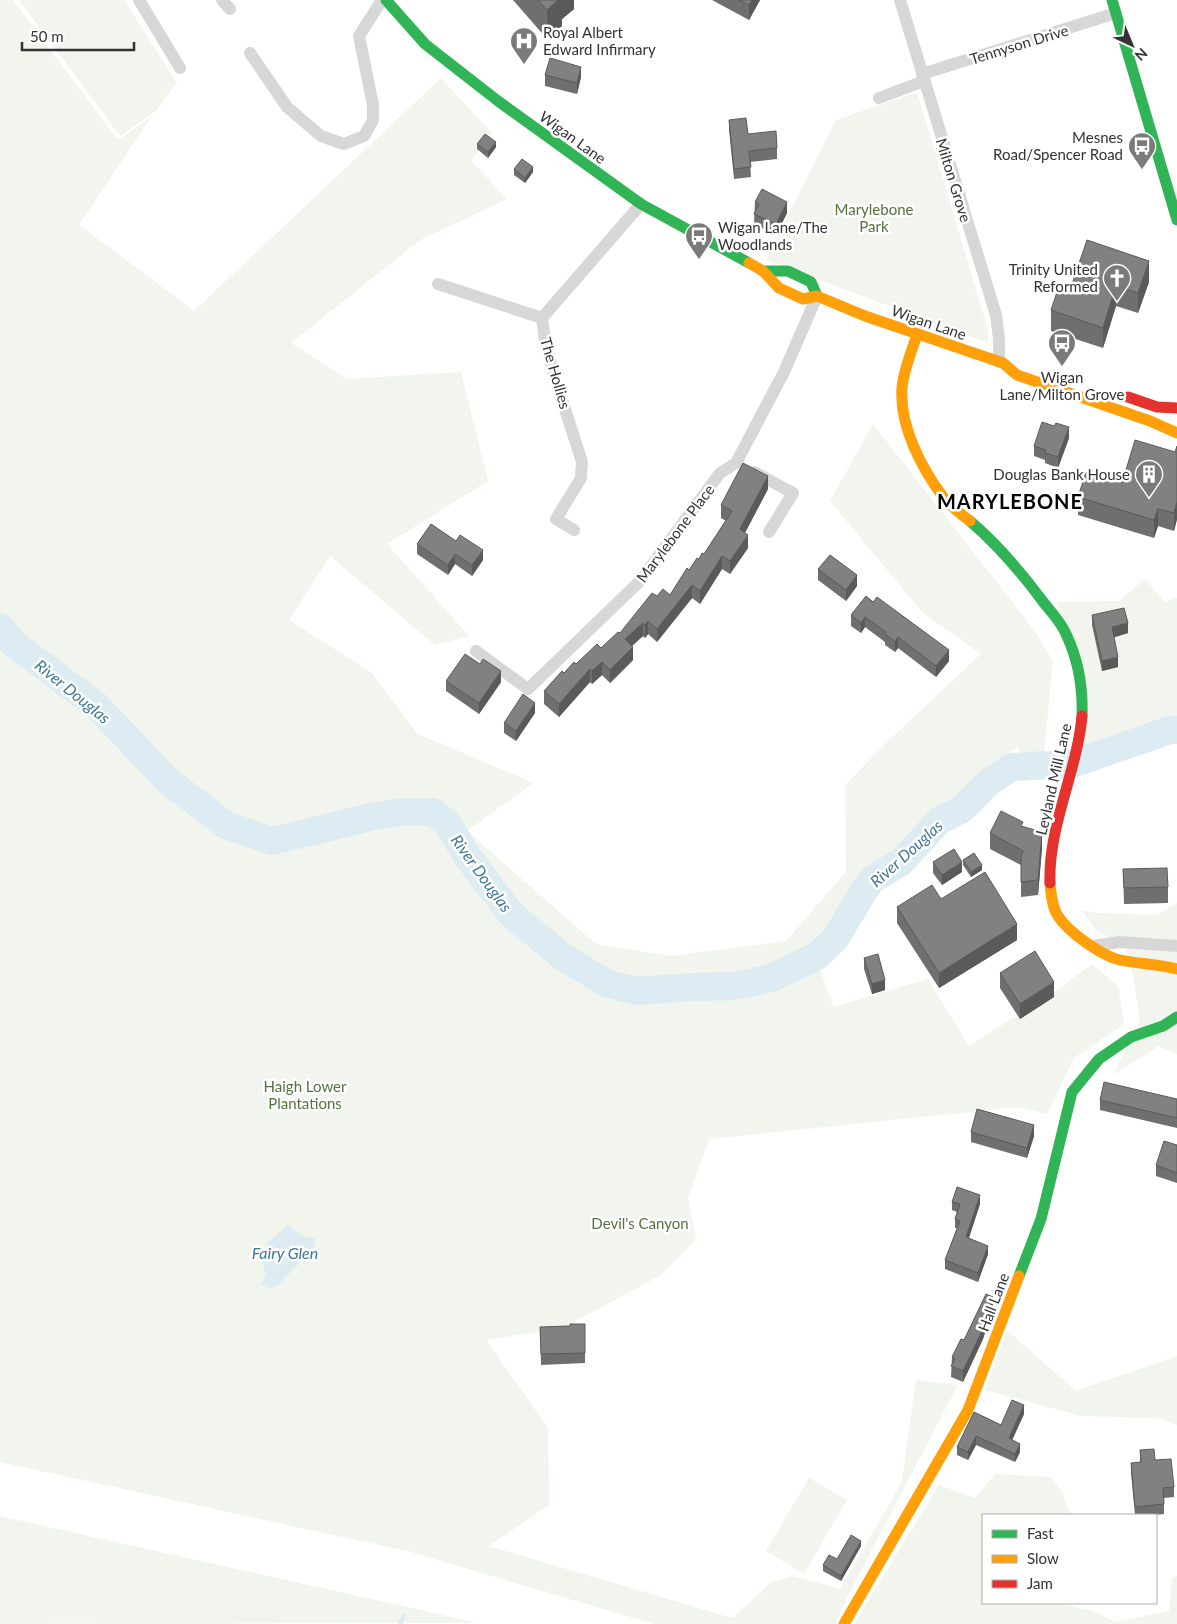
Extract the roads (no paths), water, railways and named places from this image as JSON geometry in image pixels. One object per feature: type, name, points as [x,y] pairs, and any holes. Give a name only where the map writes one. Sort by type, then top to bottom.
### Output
[{"type":"main road","name":"Wigan Lane","points":[[386,0],[425,44],[498,101],[640,204],[763,271],[779,288],[786,292],[803,299],[817,296],[917,335],[1001,363],[1017,375],[1150,421],[1177,433]]},
{"type":"main road","points":[[1112,0],[1177,220]]},
{"type":"main road","name":"Wigan Lane","points":[[763,271],[788,271],[811,282],[817,296]]},
{"type":"main road","name":"Leyland Mill Lane","points":[[917,335],[909,354],[902,385],[901,400],[909,435],[916,452],[944,498],[990,540],[1035,590],[1065,631],[1076,661],[1081,696],[1081,725],[1052,853],[1049,876],[1056,913],[1067,926],[1092,946]]},
{"type":"main road","name":"Wigan Lane","points":[[1001,363],[1022,361]]},
{"type":"main road","points":[[1114,392],[1157,407],[1177,408]]},
{"type":"main road","points":[[1092,946],[1105,955],[1166,965],[1177,969]]},
{"type":"main road","name":"Hall Lane","points":[[844,1624],[968,1410],[1041,1219],[1064,1133],[1072,1092],[1099,1059],[1132,1037],[1163,1026],[1177,1017]]},
{"type":"street","points":[[139,0],[180,68]]},
{"type":"street","points":[[250,53],[287,107],[322,136],[344,144],[364,136],[373,120],[373,105],[360,36],[382,0]]},
{"type":"street","name":"Milton Grove","points":[[900,0],[996,316],[1001,363]]},
{"type":"street","name":"Tennyson Drive","points":[[879,98],[923,77],[1116,14]]},
{"type":"street","name":"The Hollies","points":[[574,530],[556,519],[581,478],[582,462],[553,372],[545,341],[542,318],[640,204]]},
{"type":"street","points":[[438,284],[542,318]]},
{"type":"street","name":"Marylebone Place","points":[[476,651],[528,689],[640,581],[720,473],[736,463],[784,372],[817,296]]},
{"type":"street","points":[[736,463],[793,492],[769,532]]},
{"type":"street","points":[[1092,946],[1120,942],[1177,946]]},
{"type":"water","name":"Fairy Glen","points":[[288,1225],[304,1237],[315,1238],[314,1248],[280,1283],[270,1289],[261,1284],[266,1275],[261,1258],[269,1241]]},
{"type":"waterway","name":"River Douglas","points":[[0,627],[14,644],[97,706],[168,781],[226,825],[272,841],[375,816],[403,812],[433,812],[447,823],[467,856],[511,914],[563,957],[608,984],[637,991],[735,986],[771,978],[817,956],[835,939],[873,879],[901,862],[940,820],[962,809],[989,782],[1012,767],[1072,764],[1170,730],[1177,730]]},
{"type":"waterway","points":[[401,1624],[403,1616]]},
{"type":"place","name":"Royal Albert Edward Infirmary","points":[[524,65]]},
{"type":"place","name":"Mesnes Road/Spencer Road","points":[[1142,170]]},
{"type":"place","name":"Wigan Lane/The Woodlands","points":[[699,260]]},
{"type":"place","name":"Trinity United Reformed","points":[[1117,302]]},
{"type":"place","name":"Wigan Lane/Milton Grove","points":[[1062,367]]},
{"type":"place","name":"Douglas Bank House","points":[[1149,498]]},
{"type":"district","name":"MARYLEBONE","points":[[1010,501]]},
{"type":"park label","name":"Marylebone Park","points":[[874,218]]},
{"type":"park label","name":"Haigh Lower Plantations","points":[[305,1094]]},
{"type":"park label","name":"Devil's Canyon","points":[[640,1223]]}]
